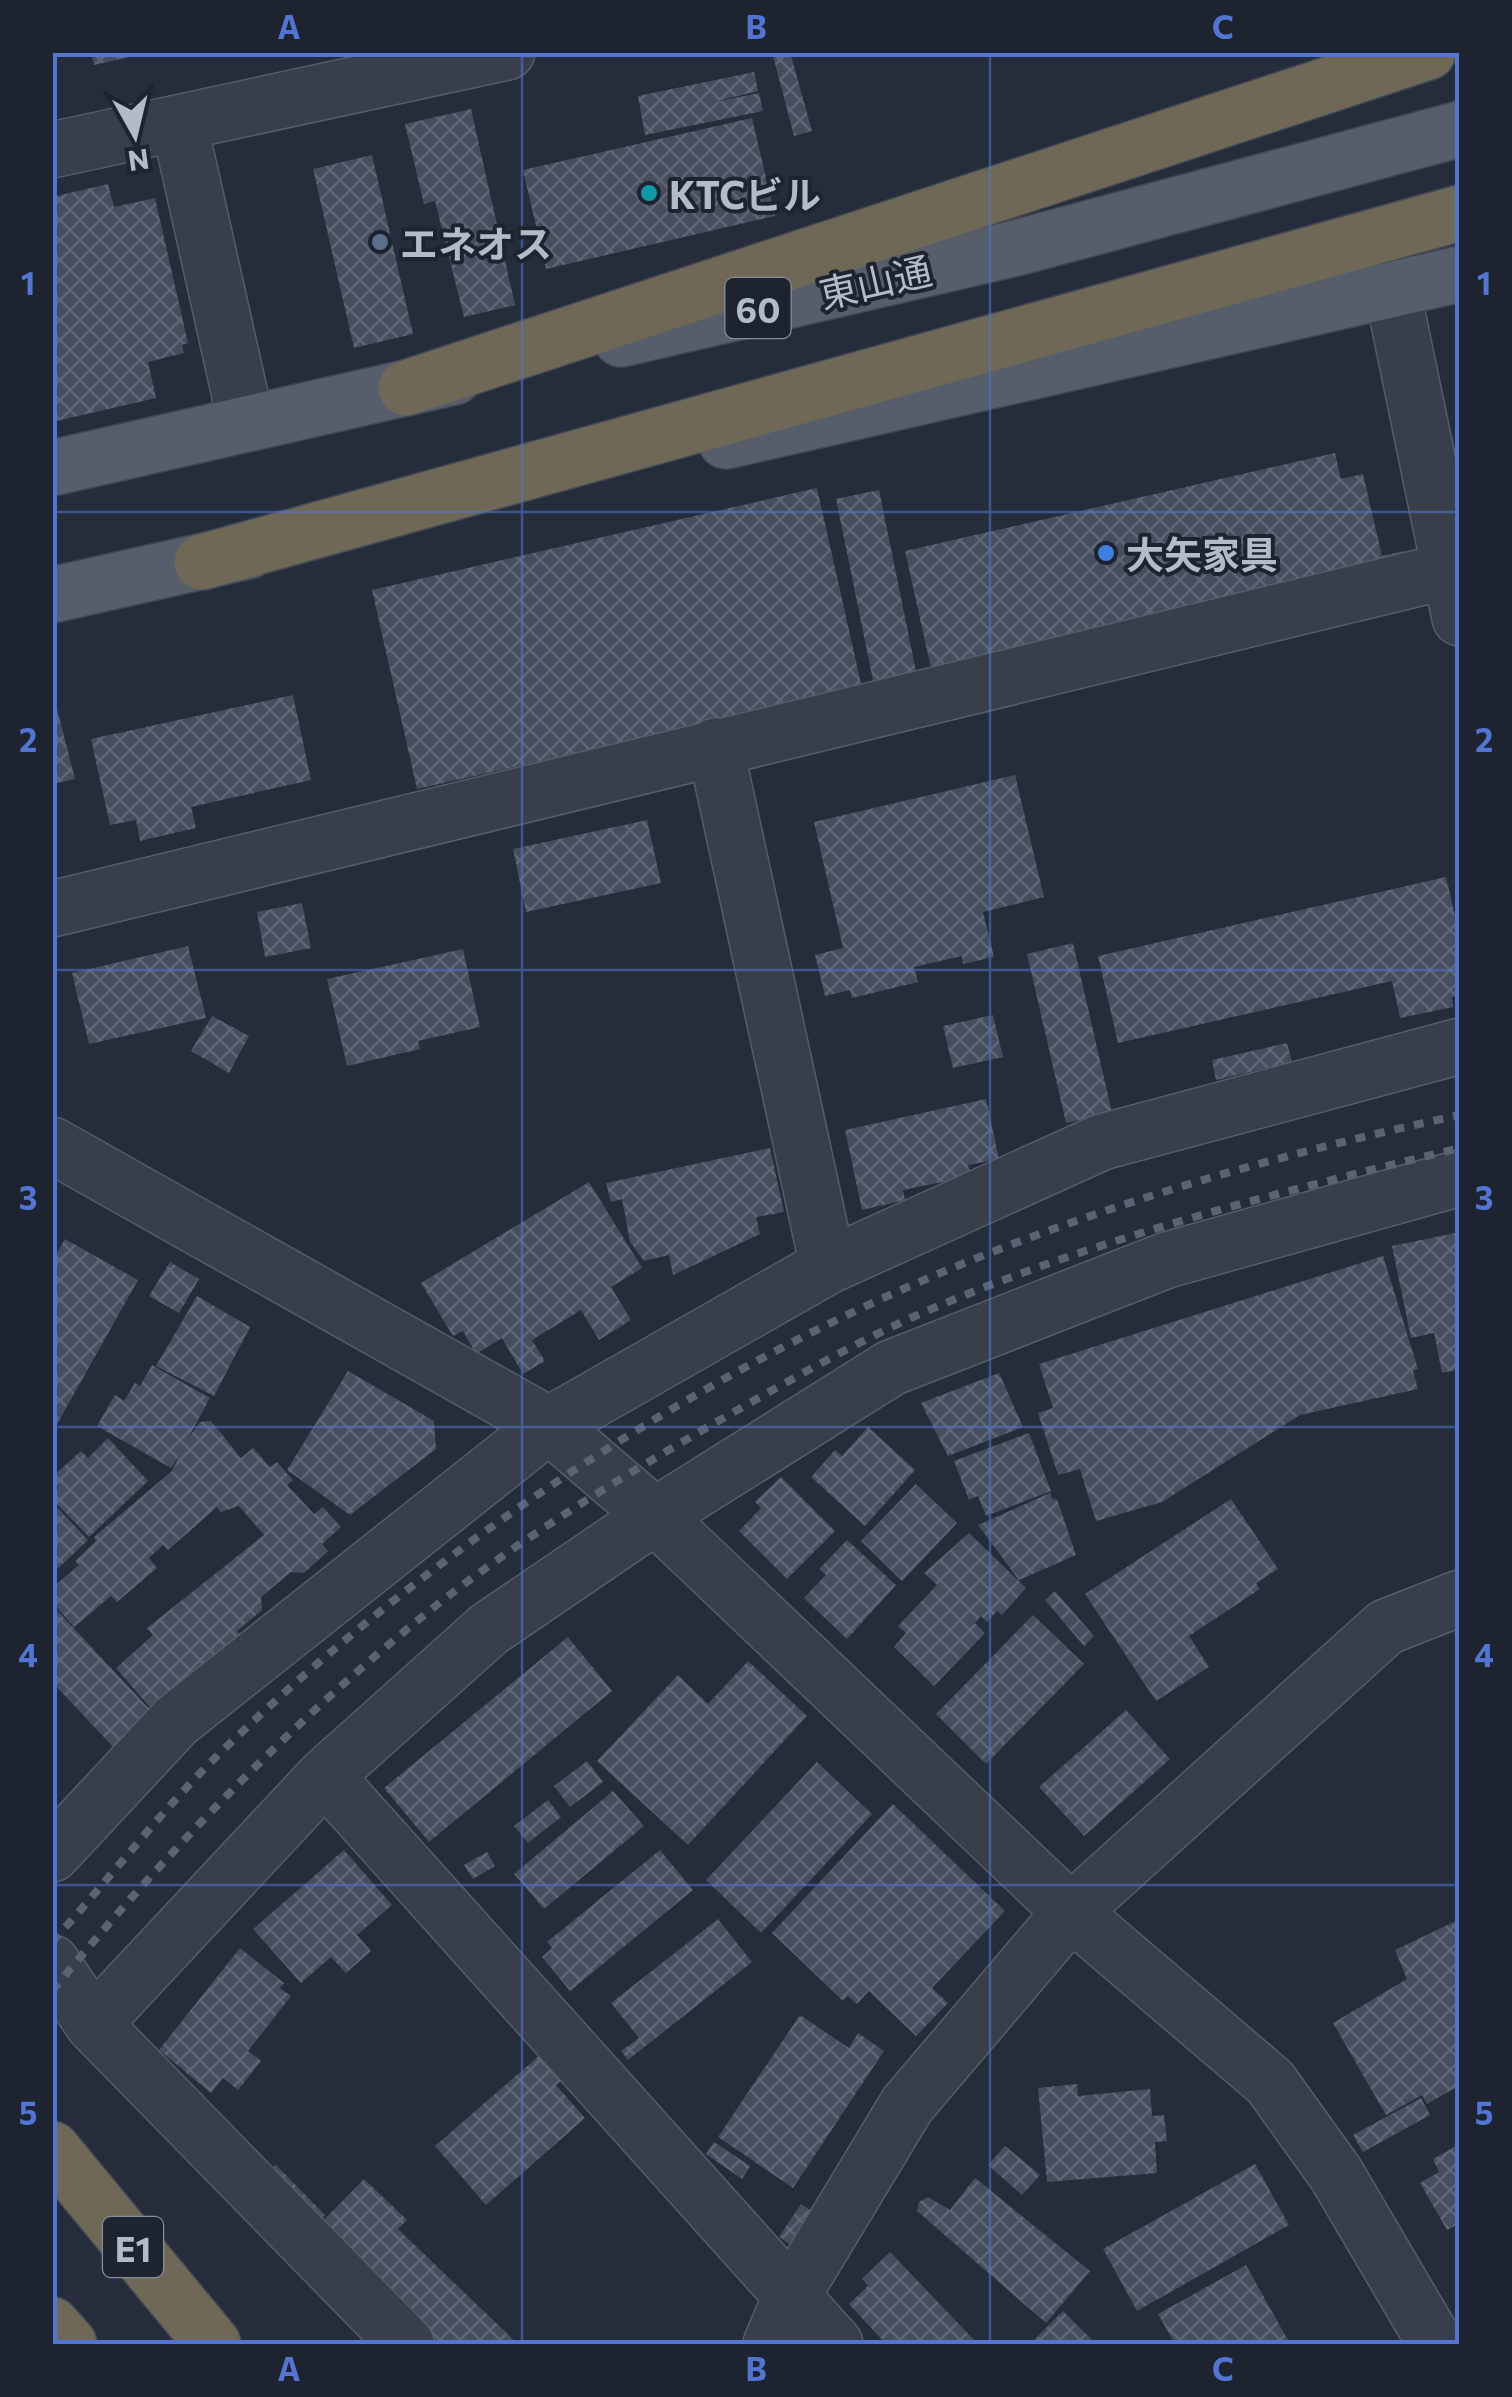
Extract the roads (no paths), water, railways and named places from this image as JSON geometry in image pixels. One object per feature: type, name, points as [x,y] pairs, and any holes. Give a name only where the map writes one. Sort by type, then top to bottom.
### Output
[{"type":"highway","points":[[1334,84],[1405,52]]},
{"type":"highway","points":[[406,388],[1428,52]]},
{"type":"highway","points":[[202,562],[1460,213]]},
{"type":"highway","name":"E1","points":[[52,2149],[213,2344]]},
{"type":"highway","points":[[52,2325],[69,2344]]},
{"type":"main road","name":"東山通","points":[[52,468],[1016,248],[1460,128]]},
{"type":"main road","points":[[52,595],[1460,274]]},
{"type":"street","points":[[52,150],[508,52]]},
{"type":"street","points":[[180,122],[246,422]]},
{"type":"street","points":[[52,909],[715,746],[1456,586],[1392,289]]},
{"type":"street","points":[[715,746],[828,1266]]},
{"type":"street","points":[[52,1854],[176,1721],[550,1425],[828,1266],[1102,1142],[1460,1046]]},
{"type":"street","points":[[52,1145],[550,1425],[656,1516],[1070,1912],[1270,2082],[1336,2174],[1436,2344]]},
{"type":"street","points":[[93,2024],[324,1776],[490,1629],[656,1516],[892,1368],[1166,1260],[1460,1178]]},
{"type":"street","points":[[781,2322],[907,2104],[1070,1912],[1386,1627],[1460,1598]]},
{"type":"street","points":[[324,1776],[781,2322],[836,2344]]},
{"type":"street","points":[[52,1963],[93,2024],[406,2344]]},
{"type":"railway","points":[[52,1942],[213,1760],[366,1622],[537,1495],[718,1383],[809,1333],[901,1290],[1037,1235],[1246,1168],[1460,1115]]},
{"type":"railway","points":[[52,1991],[187,1837],[334,1693],[471,1579],[647,1463],[840,1353],[979,1289],[1183,1220],[1460,1148]]},
{"type":"place","name":"KTCビル","points":[[649,193]]},
{"type":"place","name":"エネオス","points":[[380,242]]},
{"type":"place","name":"大矢家具","points":[[1106,553]]}]
